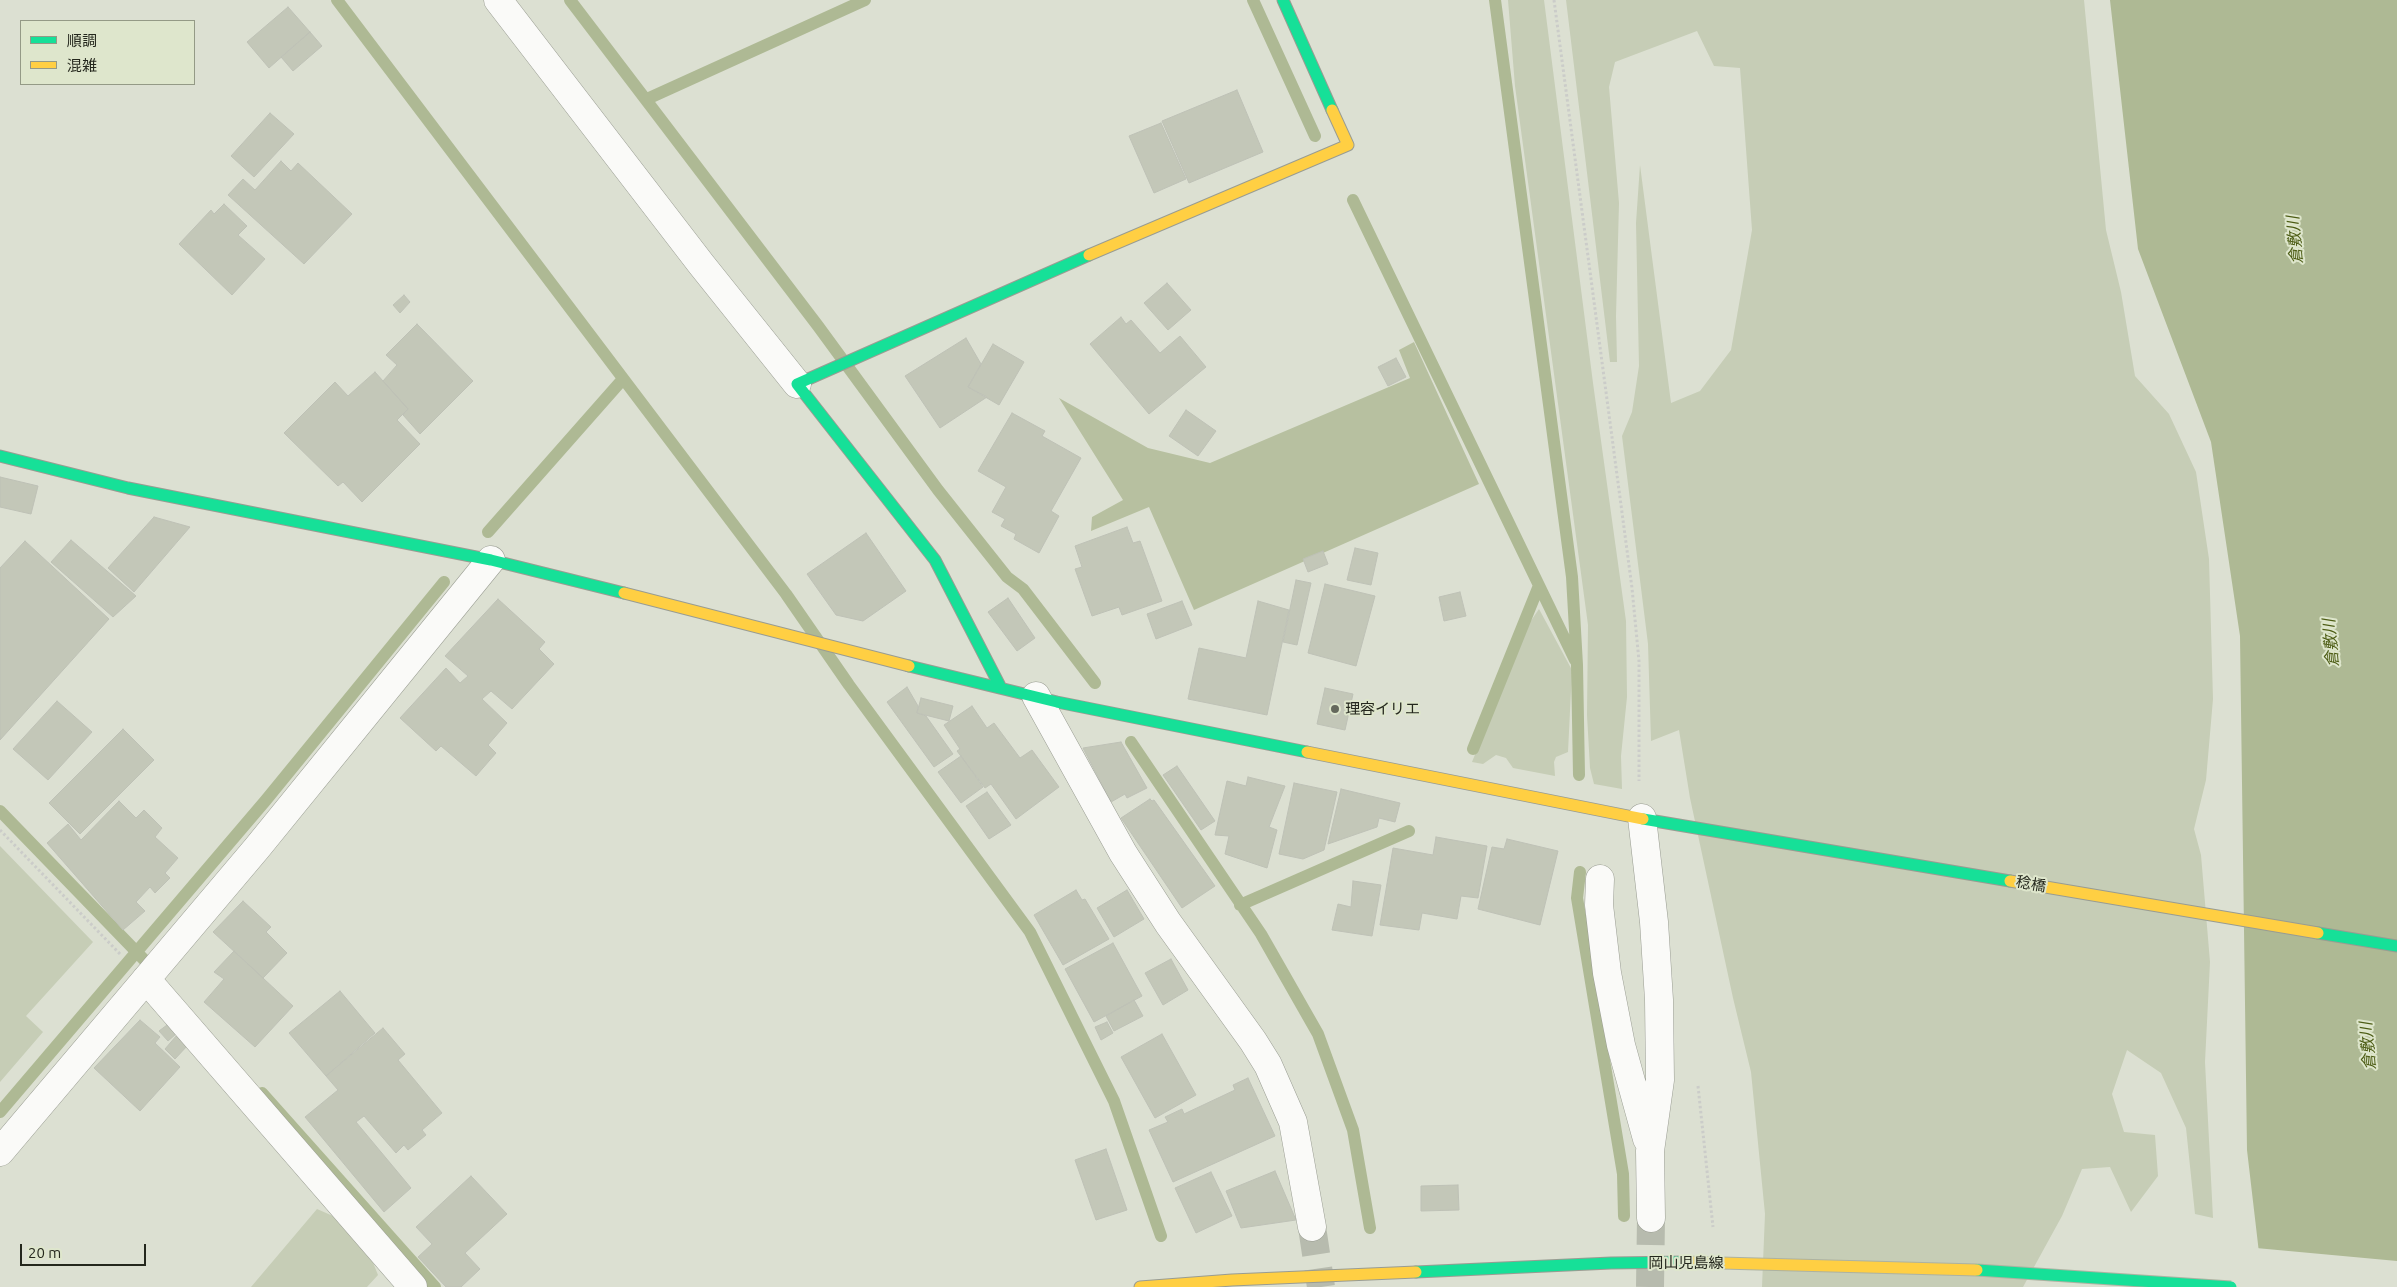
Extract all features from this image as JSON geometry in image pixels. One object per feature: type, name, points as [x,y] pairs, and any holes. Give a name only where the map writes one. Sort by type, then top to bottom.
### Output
[{"type":"street","points":[[498,0],[935,560],[1001,688]]},
{"type":"street","points":[[797,384],[970,306],[1348,146],[1284,0]]},
{"type":"street","name":"稔橋","points":[[0,456],[128,488],[491,560],[784,633],[850,652],[1057,702],[1653,821],[2397,946]]},
{"type":"street","points":[[0,1152],[314,779],[491,560]]},
{"type":"street","points":[[1036,696],[1123,853],[1168,923],[1253,1041],[1268,1065],[1293,1122],[1312,1227]]},
{"type":"street","points":[[1651,1218],[1650,1150],[1660,1080],[1659,1000],[1654,922],[1653,821]]},
{"type":"street","points":[[1600,879],[1599,905],[1607,973],[1622,1045],[1650,1150]]},
{"type":"street","points":[[152,972],[413,1287]]},
{"type":"street","name":"岡山児島線","points":[[1140,1287],[1252,1279],[1601,1263],[1685,1262],[1992,1270],[2160,1280],[2231,1287]]},
{"type":"path","points":[[1554,0],[1632,588],[1639,661],[1637,764],[1653,821]]},
{"type":"path","points":[[0,830],[120,953]]},
{"type":"path","points":[[1698,1084],[1713,1230]]},
{"type":"shaded area","points":[[1508,0],[1544,0],[1593,383],[1626,621],[1627,697],[1621,756],[1622,789],[1594,784],[1590,768],[1587,715],[1588,625],[1515,86]]},
{"type":"shaded area","points":[[1566,0],[2084,0],[2106,230],[2121,292],[2135,376],[2169,414],[2196,472],[2209,559],[2213,699],[2206,780],[2194,829],[2201,855],[2210,962],[2205,1062],[2213,1218],[2195,1214],[2186,1128],[2161,1073],[2127,1050],[2112,1094],[2124,1132],[2155,1135],[2158,1176],[2131,1212],[2110,1167],[2082,1169],[2062,1216],[2023,1287],[1762,1287],[1765,1214],[1751,1072],[1690,798],[1679,730],[1651,741],[1648,644],[1622,436],[1632,412],[1639,366],[1636,223],[1640,165],[1671,403],[1700,391],[1731,350],[1752,230],[1740,68],[1714,66],[1697,31],[1615,62],[1609,87],[1619,203],[1616,316],[1617,362],[1610,362]]},
{"type":"shaded area","points":[[1414,342],[1479,484],[1194,610],[1149,507],[1091,531],[1092,517],[1123,500],[1059,398],[1148,448],[1210,463],[1410,378],[1399,350]]},
{"type":"shaded area","points":[[1539,609],[1572,670],[1568,752],[1556,757],[1554,762],[1555,776],[1513,768],[1506,758],[1496,755],[1483,764],[1472,762],[1526,628]]},
{"type":"shaded area","points":[[0,846],[93,942],[26,1016],[43,1032],[0,1082]]},
{"type":"shaded area","points":[[317,1209],[342,1220],[368,1250],[378,1275],[367,1287],[251,1287]]},
{"type":"water","name":"倉敷川","points":[[2110,0],[2397,0],[2397,1287],[2263,1287],[2247,1150],[2240,636],[2211,442],[2138,249]]},
{"type":"pier","points":[[2256,1248],[2397,1261],[2397,1287],[2261,1287]]},
{"type":"building","points":[[288,7],[310,32],[269,68],[247,42]]},
{"type":"building","points":[[310,32],[322,46],[293,71],[281,57]]},
{"type":"building","points":[[1237,90],[1263,152],[1189,183],[1162,121]]},
{"type":"building","points":[[270,113],[294,134],[254,177],[231,156]]},
{"type":"building","points":[[1161,123],[1186,179],[1154,193],[1129,136]]},
{"type":"building","points":[[281,161],[291,171],[298,163],[352,214],[304,264],[228,195],[243,179],[255,190]]},
{"type":"building","points":[[224,204],[247,226],[238,235],[265,259],[232,295],[179,244],[211,210],[214,214]]},
{"type":"building","points":[[1167,283],[1191,310],[1168,330],[1144,303]]},
{"type":"building","points":[[404,295],[410,302],[400,313],[393,305]]},
{"type":"building","points":[[1121,317],[1126,324],[1131,320],[1160,353],[1180,336],[1206,367],[1149,414],[1090,344]]},
{"type":"building","points":[[417,324],[473,381],[420,434],[403,415],[408,409],[383,381],[397,365],[386,355]]},
{"type":"building","points":[[966,338],[981,364],[968,387],[987,397],[940,428],[905,376]]},
{"type":"building","points":[[993,344],[1024,362],[999,405],[968,387]]},
{"type":"building","points":[[1396,358],[1406,377],[1388,386],[1378,367]]},
{"type":"building","points":[[375,372],[408,409],[397,420],[420,444],[362,502],[343,482],[338,486],[284,433],[335,382],[348,396]]},
{"type":"building","points":[[1186,410],[1216,431],[1198,456],[1169,436]]},
{"type":"building","points":[[1012,413],[1045,431],[1042,436],[1081,458],[1051,511],[1059,516],[1039,553],[1014,539],[1016,534],[1001,526],[1005,519],[992,512],[1006,487],[978,471]]},
{"type":"building","points":[[0,477],[38,486],[31,514],[0,507]]},
{"type":"building","points":[[154,517],[190,527],[134,592],[108,568]]},
{"type":"building","points":[[1127,527],[1133,543],[1140,541],[1162,601],[1122,615],[1119,607],[1092,616],[1075,569],[1082,567],[1075,546]]},
{"type":"building","points":[[866,533],[906,591],[863,621],[836,615],[807,574]]},
{"type":"building","points":[[71,540],[136,596],[113,617],[51,562]]},
{"type":"building","points":[[25,541],[109,619],[0,740],[0,568]]},
{"type":"building","points":[[1355,548],[1378,553],[1371,585],[1347,580]]},
{"type":"building","points":[[1323,551],[1328,564],[1308,572],[1303,559]]},
{"type":"building","points":[[1296,580],[1311,583],[1297,645],[1283,642]]},
{"type":"building","points":[[1325,584],[1375,596],[1356,666],[1308,653]]},
{"type":"building","points":[[1460,592],[1466,616],[1444,621],[1439,597]]},
{"type":"building","points":[[1008,598],[1035,638],[1017,651],[988,612]]},
{"type":"building","points":[[498,599],[545,642],[539,649],[554,664],[512,709],[491,691],[482,699],[507,723],[488,745],[496,753],[476,776],[441,746],[436,751],[400,718],[446,668],[460,683],[468,676],[445,656]]},
{"type":"building","points":[[1182,601],[1192,625],[1156,639],[1147,614]]},
{"type":"building","points":[[1258,601],[1289,610],[1267,715],[1188,699],[1199,648],[1246,658]]},
{"type":"building","points":[[907,687],[918,706],[917,713],[926,716],[953,754],[934,767],[887,702]]},
{"type":"building","name":"理容イリエ","points":[[1325,688],[1353,694],[1345,730],[1317,724]]},
{"type":"building","points":[[921,698],[953,706],[949,721],[917,713]]},
{"type":"building","points":[[57,701],[92,732],[48,780],[13,749]]},
{"type":"building","points":[[972,706],[987,728],[994,723],[1020,758],[1032,750],[1059,787],[1016,819],[991,784],[985,788],[957,751],[960,749],[944,725]]},
{"type":"building","points":[[123,729],[154,760],[80,834],[49,803]]},
{"type":"building","points":[[1121,742],[1147,788],[1127,798],[1125,794],[1111,802],[1083,748]]},
{"type":"building","points":[[961,756],[983,787],[961,803],[938,772]]},
{"type":"building","points":[[1177,766],[1215,821],[1201,830],[1163,775]]},
{"type":"building","points":[[1248,777],[1285,786],[1269,827],[1277,830],[1267,868],[1225,854],[1229,836],[1215,835],[1227,781],[1246,786]]},
{"type":"building","points":[[1294,783],[1337,792],[1324,850],[1303,859],[1279,854]]},
{"type":"building","points":[[1341,789],[1400,803],[1395,822],[1379,818],[1377,827],[1328,844]]},
{"type":"building","points":[[987,792],[1011,825],[989,839],[966,806]]},
{"type":"building","points":[[1150,799],[1154,800],[1215,886],[1182,908],[1121,818]]},
{"type":"building","points":[[119,801],[136,818],[144,810],[162,828],[155,837],[178,858],[165,873],[170,878],[155,893],[150,887],[136,902],[145,911],[123,930],[47,843],[68,824],[81,840]]},
{"type":"building","points":[[1436,837],[1487,846],[1478,898],[1461,896],[1457,919],[1422,913],[1419,930],[1380,925],[1393,848],[1433,855]]},
{"type":"building","points":[[1507,839],[1558,851],[1540,925],[1478,909],[1492,847],[1504,849]]},
{"type":"building","points":[[1353,881],[1381,885],[1372,936],[1332,930],[1338,904],[1351,907]]},
{"type":"building","points":[[1076,890],[1082,900],[1085,899],[1109,939],[1063,965],[1034,915]]},
{"type":"building","points":[[1127,890],[1144,919],[1114,937],[1097,908]]},
{"type":"building","points":[[243,901],[271,927],[266,932],[287,953],[263,978],[213,932]]},
{"type":"building","points":[[1113,943],[1142,996],[1094,1022],[1065,969]]},
{"type":"building","points":[[234,951],[293,1006],[255,1047],[204,1002],[224,979],[214,972]]},
{"type":"building","points":[[1171,959],[1188,990],[1163,1005],[1145,973]]},
{"type":"building","points":[[340,991],[375,1033],[326,1076],[289,1033]]},
{"type":"building","points":[[1134,1000],[1143,1016],[1114,1031],[1106,1016]]},
{"type":"building","points":[[140,1020],[160,1037],[155,1043],[180,1067],[140,1111],[94,1068]]},
{"type":"building","points":[[1107,1022],[1113,1033],[1101,1040],[1095,1027]]},
{"type":"building","points":[[167,1025],[176,1034],[168,1041],[159,1031]]},
{"type":"building","points":[[383,1028],[405,1054],[398,1060],[442,1113],[422,1130],[426,1135],[408,1150],[404,1145],[396,1153],[364,1116],[356,1122],[411,1188],[384,1212],[305,1117],[338,1090],[326,1076]]},
{"type":"building","points":[[1162,1034],[1196,1095],[1155,1118],[1121,1057]]},
{"type":"building","points":[[177,1035],[188,1045],[175,1059],[165,1049]]},
{"type":"building","points":[[1248,1078],[1275,1136],[1173,1182],[1149,1130],[1168,1122],[1165,1117],[1182,1109],[1184,1114],[1235,1090],[1233,1085]]},
{"type":"building","points":[[1106,1149],[1127,1210],[1096,1220],[1075,1160]]},
{"type":"building","points":[[1275,1171],[1296,1220],[1241,1228],[1226,1191]]},
{"type":"building","points":[[1211,1172],[1232,1216],[1196,1233],[1175,1188]]},
{"type":"building","points":[[471,1176],[507,1214],[465,1253],[480,1269],[461,1287],[446,1287],[418,1257],[432,1244],[416,1227]]},
{"type":"building","points":[[1458,1185],[1459,1210],[1421,1211],[1421,1186]]},
{"type":"waterway","points":[[337,0],[786,594],[849,685],[1030,932],[1114,1101],[1161,1236]]},
{"type":"waterway","points":[[570,0],[818,326],[938,490],[1007,577],[1023,589],[1095,683]]},
{"type":"waterway","points":[[647,99],[865,0]]},
{"type":"waterway","points":[[1253,0],[1315,136]]},
{"type":"waterway","points":[[1495,0],[1572,577],[1577,665],[1579,775]]},
{"type":"waterway","points":[[1353,200],[1575,660]]},
{"type":"waterway","points":[[488,532],[623,379]]},
{"type":"waterway","points":[[0,1112],[266,800],[444,582]]},
{"type":"waterway","points":[[1473,749],[1538,588]]},
{"type":"waterway","points":[[1131,742],[1261,934],[1318,1034],[1353,1130],[1370,1228]]},
{"type":"waterway","points":[[0,811],[155,971]]},
{"type":"waterway","points":[[1240,905],[1409,831]]},
{"type":"waterway","points":[[1580,872],[1577,898],[1623,1174],[1624,1216]]},
{"type":"waterway","points":[[262,1093],[435,1287]]},
{"type":"tunnel","points":[[1650,1287],[1651,1218]]},
{"type":"tunnel","points":[[1312,1227],[1321,1287]]},
{"type":"traffic: fast","points":[[1283,0],[1332,110]]},
{"type":"traffic: fast","points":[[1001,688],[935,560],[797,384],[1089,255]]},
{"type":"traffic: fast","points":[[0,456],[128,488],[491,560],[624,593]]},
{"type":"traffic: fast","points":[[909,666],[1057,702],[1307,752]]},
{"type":"traffic: fast","points":[[1643,819],[2010,881]]},
{"type":"traffic: fast","points":[[2318,933],[2397,946]]},
{"type":"traffic: fast","points":[[1416,1272],[1611,1263],[1685,1262]]},
{"type":"traffic: fast","points":[[1977,1270],[2231,1287]]},
{"type":"traffic: slow","points":[[1089,255],[1348,145],[1332,110]]},
{"type":"traffic: slow","points":[[624,593],[909,666]]},
{"type":"traffic: slow","points":[[1307,752],[1643,819]]},
{"type":"traffic: slow","points":[[2010,881],[2318,933]]},
{"type":"traffic: slow","points":[[1685,1262],[1977,1270]]},
{"type":"traffic: slow","points":[[1140,1287],[1232,1280],[1416,1272]]},
{"type":"place","name":"理容イリエ","points":[[1335,709]]}]
